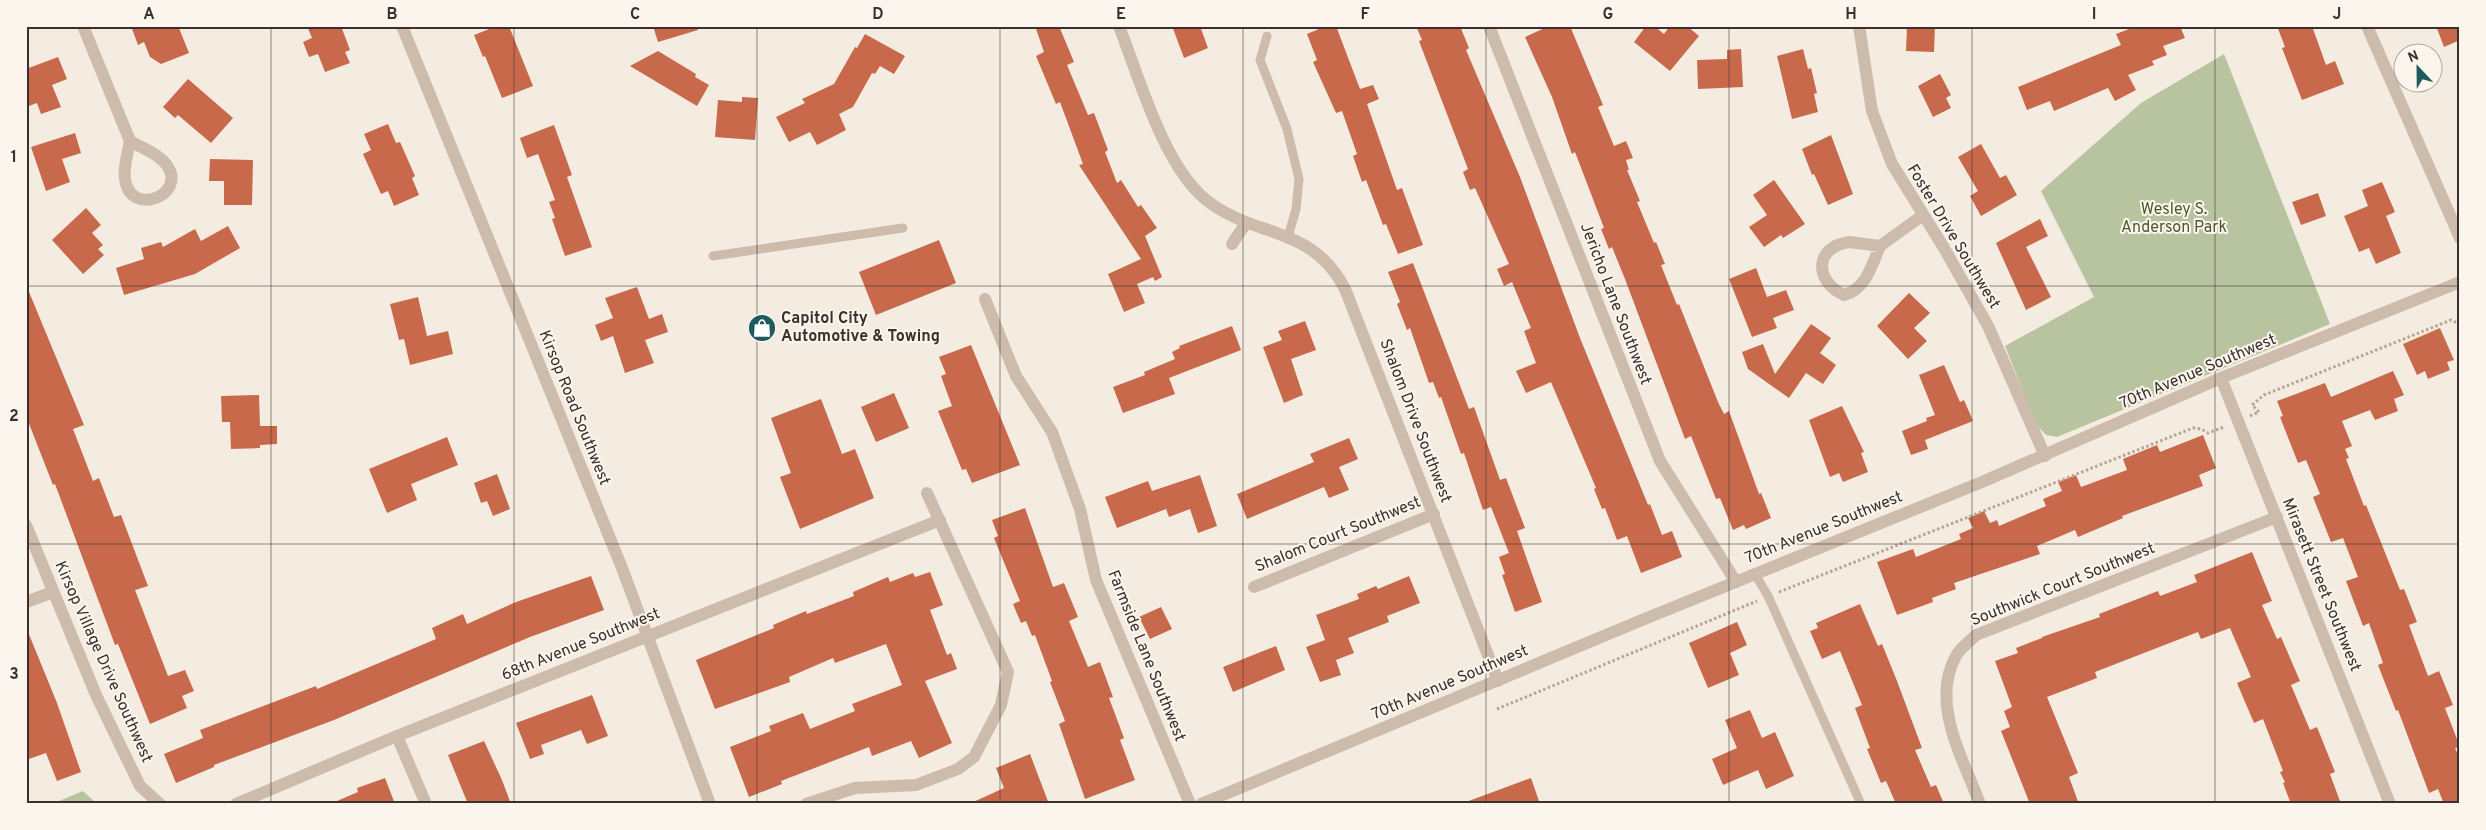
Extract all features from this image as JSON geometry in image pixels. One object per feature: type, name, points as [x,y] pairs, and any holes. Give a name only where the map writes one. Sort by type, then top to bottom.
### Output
[{"type":"street","points":[[83,26],[130,141],[125,181],[135,196],[144,201],[155,199],[164,194],[169,186],[171,176],[169,167],[161,159],[130,141]]},
{"type":"street","name":"Kirsop Road Southwest","points":[[402,26],[618,559],[710,804]]},
{"type":"street","name":"Shalom Drive Southwest","points":[[1119,26],[1154,116],[1182,172],[1205,199],[1246,223],[1288,237],[1313,249],[1337,273],[1434,514],[1498,681]]},
{"type":"street","name":"Jericho Lane Southwest","points":[[1489,26],[1660,461],[1736,582]]},
{"type":"street","name":"Foster Drive Southwest","points":[[1859,26],[1872,111],[1900,180],[1923,215],[1988,326],[2045,456]]},
{"type":"street","points":[[2367,26],[2460,238]]},
{"type":"street","points":[[1880,246],[1849,242],[1839,243],[1826,252],[1822,265],[1824,278],[1832,290],[1844,295],[1853,293],[1861,286],[1880,246],[1923,215]]},
{"type":"street","points":[[1232,244],[1246,223]]},
{"type":"street","name":"70th Avenue Southwest","points":[[1201,804],[2045,456],[2222,378],[2460,282]]},
{"type":"street","name":"Farmside Lane Southwest","points":[[985,299],[1016,376],[1052,432],[1080,509],[1096,580],[1190,804]]},
{"type":"street","name":"Mirasett Street Southwest","points":[[2222,378],[2390,804]]},
{"type":"street","points":[[806,804],[856,788],[916,785],[958,769],[974,757],[1001,705],[1008,672],[927,493]]},
{"type":"street","name":"Shalom Court Southwest","points":[[1254,587],[1434,514]]},
{"type":"street","name":"Southwick Court Southwest","points":[[1980,804],[1947,716],[1946,681],[1958,654],[1976,636],[2277,517]]},
{"type":"street","name":"68th Avenue Southwest","points":[[236,804],[397,736],[940,520]]},
{"type":"street","name":"Kirsop Village Drive Southwest","points":[[26,525],[96,695],[140,786],[160,804]]},
{"type":"street","points":[[26,602],[53,592]]},
{"type":"street","points":[[397,736],[426,804]]},
{"type":"lane","points":[[1267,36],[1260,60],[1287,128],[1299,179],[1296,209],[1288,237]]},
{"type":"lane","points":[[713,256],[903,228]]},
{"type":"lane","points":[[1755,574],[1768,596],[1861,804]]},
{"type":"path","points":[[1496,709],[1768,596],[2193,428],[2201,429],[2208,434],[2259,412],[2252,405],[2264,395],[2451,320],[2457,323],[2460,321]]},
{"type":"green space","name":"Wesley S. Anderson Park","points":[[2224,54],[2330,324],[2057,437],[2046,435],[2036,424],[2005,346],[2094,297],[2041,191],[2141,103]]},
{"type":"green space","points":[[83,791],[97,804],[52,804]]},
{"type":"building","points":[[131,26],[182,26],[179,28],[189,53],[161,64],[150,57],[144,42],[138,45]]},
{"type":"building","points":[[307,26],[341,26],[350,50],[345,52],[350,63],[325,72],[318,54],[309,57],[303,42],[312,38]]},
{"type":"building","points":[[497,26],[509,26],[533,86],[502,98],[485,56],[483,57],[474,35]]},
{"type":"building","points":[[653,26],[698,26],[698,30],[658,42]]},
{"type":"building","points":[[1035,26],[1059,26],[1074,62],[1067,65],[1088,115],[1094,113],[1108,150],[1105,152],[1117,183],[1121,180],[1138,207],[1141,205],[1157,228],[1145,236],[1162,277],[1155,281],[1153,277],[1137,284],[1145,303],[1124,312],[1108,274],[1141,259],[1079,165],[1083,164],[1060,102],[1056,104],[1036,56],[1044,52]]},
{"type":"building","points":[[1172,26],[1200,26],[1208,48],[1184,58]]},
{"type":"building","points":[[1326,26],[1336,26],[1360,89],[1373,85],[1379,99],[1367,104],[1397,190],[1402,188],[1423,245],[1398,254],[1386,224],[1383,225],[1366,180],[1362,182],[1353,156],[1357,154],[1342,111],[1336,113],[1313,62],[1317,60],[1307,34]]},
{"type":"building","points":[[1416,26],[1460,26],[1469,48],[1466,50],[1520,177],[1580,338],[1648,505],[1650,504],[1662,535],[1672,531],[1682,557],[1641,573],[1627,536],[1617,540],[1605,508],[1602,509],[1594,489],[1596,488],[1551,382],[1526,393],[1516,371],[1536,363],[1524,331],[1531,328],[1512,282],[1504,286],[1497,269],[1509,264],[1475,188],[1470,190],[1463,172],[1468,169],[1419,41],[1422,40]]},
{"type":"building","points":[[1549,26],[1570,26],[1603,105],[1598,107],[1614,146],[1626,141],[1633,158],[1626,160],[1629,170],[1627,170],[1640,201],[1637,202],[1665,264],[1661,265],[1677,305],[1679,304],[1718,402],[1724,414],[1729,411],[1759,494],[1761,493],[1771,518],[1746,529],[1744,525],[1733,530],[1720,498],[1716,499],[1691,436],[1685,439],[1625,279],[1612,247],[1609,249],[1601,229],[1604,228],[1575,152],[1572,154],[1552,97],[1525,37]]},
{"type":"building","points":[[1646,26],[1654,26],[1664,34],[1670,26],[1687,26],[1699,36],[1670,71],[1634,42]]},
{"type":"building","points":[[1907,26],[1935,26],[1934,52],[1906,51]]},
{"type":"building","points":[[2137,26],[2180,26],[2185,38],[2163,46],[2167,55],[2152,61],[2154,65],[2128,75],[2136,90],[2115,101],[2108,88],[2054,111],[2050,101],[2027,110],[2018,87],[2121,45],[2116,34]]},
{"type":"building","points":[[2277,26],[2312,26],[2326,65],[2335,61],[2344,84],[2302,100],[2282,48],[2285,47]]},
{"type":"building","points":[[2436,26],[2460,26],[2460,40],[2444,47],[2444,42],[2442,42]]},
{"type":"building","points":[[865,34],[905,56],[894,74],[880,66],[875,74],[872,73],[853,107],[839,114],[846,130],[817,145],[810,132],[789,142],[776,117],[805,103],[802,99],[834,84],[855,47],[857,48]]},
{"type":"building","points":[[1741,49],[1743,87],[1698,89],[1697,60],[1727,59],[1727,50]]},
{"type":"building","points":[[1803,49],[1808,69],[1811,68],[1817,93],[1814,94],[1818,112],[1792,119],[1777,56]]},
{"type":"building","points":[[658,51],[696,74],[695,77],[709,85],[697,106],[630,66]]},
{"type":"building","points":[[58,57],[67,79],[52,85],[61,107],[41,114],[37,103],[26,107],[26,69]]},
{"type":"building","points":[[1940,74],[1951,95],[1946,98],[1951,108],[1933,117],[1918,86]]},
{"type":"building","points":[[188,79],[233,118],[211,143],[178,115],[175,118],[163,107]]},
{"type":"building","points":[[742,97],[758,98],[755,140],[715,137],[718,100],[742,102]]},
{"type":"building","points":[[388,124],[396,143],[400,142],[415,176],[412,178],[419,195],[394,206],[388,191],[381,194],[363,154],[371,150],[364,134]]},
{"type":"building","points":[[554,125],[572,175],[567,177],[592,247],[565,256],[552,219],[555,218],[549,202],[555,200],[538,154],[527,158],[520,138]]},
{"type":"building","points":[[75,133],[81,153],[62,159],[70,182],[46,191],[31,147]]},
{"type":"building","points":[[1831,135],[1853,194],[1828,205],[1814,174],[1812,175],[1802,149]]},
{"type":"building","points":[[1981,144],[2000,178],[2006,175],[2017,195],[1981,216],[1970,196],[1978,191],[1958,157]]},
{"type":"building","points":[[210,159],[253,160],[252,205],[224,205],[224,181],[209,181]]},
{"type":"building","points":[[1774,180],[1805,224],[1783,238],[1781,235],[1764,247],[1749,227],[1767,215],[1753,195]]},
{"type":"building","points":[[2382,182],[2395,212],[2386,216],[2401,253],[2376,264],[2369,248],[2359,252],[2344,216],[2368,206],[2362,190]]},
{"type":"building","points":[[2318,193],[2326,216],[2301,225],[2292,202]]},
{"type":"building","points":[[86,208],[101,225],[92,233],[103,245],[98,249],[104,255],[83,274],[52,240]]},
{"type":"building","points":[[2040,219],[2048,236],[2026,247],[2051,297],[2026,310],[1996,243]]},
{"type":"building","points":[[228,226],[240,248],[195,274],[124,295],[116,268],[144,259],[141,248],[161,242],[163,247],[195,229],[201,241]]},
{"type":"building","points":[[939,240],[956,283],[876,315],[859,272]]},
{"type":"building","points":[[1413,263],[1469,409],[1474,407],[1500,480],[1506,478],[1525,528],[1517,531],[1542,602],[1515,612],[1502,575],[1505,574],[1499,557],[1509,553],[1491,507],[1483,510],[1464,453],[1461,454],[1441,397],[1439,398],[1433,382],[1429,383],[1410,328],[1407,330],[1397,304],[1400,302],[1388,272]]},
{"type":"building","points":[[1756,268],[1767,297],[1786,290],[1794,310],[1773,318],[1777,328],[1752,337],[1729,279]]},
{"type":"building","points":[[27,287],[84,425],[73,429],[93,481],[99,478],[114,517],[121,515],[148,586],[135,590],[168,676],[185,670],[194,691],[182,696],[187,708],[150,724],[118,644],[115,645],[55,484],[53,485],[26,416]]},
{"type":"building","points":[[637,287],[649,319],[662,314],[668,332],[645,340],[654,363],[625,373],[613,336],[601,341],[595,325],[613,318],[605,298]]},
{"type":"building","points":[[1909,293],[1930,313],[1914,328],[1927,341],[1908,359],[1877,326]]},
{"type":"building","points":[[418,297],[427,336],[448,331],[453,354],[410,365],[404,339],[399,340],[390,304]]},
{"type":"building","points":[[1305,321],[1316,350],[1291,359],[1303,395],[1284,403],[1263,347],[1282,340],[1278,331]]},
{"type":"building","points":[[1811,324],[1831,338],[1820,353],[1836,365],[1823,384],[1806,373],[1789,398],[1748,369],[1742,352],[1763,344],[1775,374]]},
{"type":"building","points":[[1232,326],[1241,350],[1169,378],[1175,394],[1123,413],[1113,387],[1145,375],[1144,372],[1175,359],[1172,352],[1180,348],[1179,346]]},
{"type":"building","points":[[2440,328],[2454,360],[2447,362],[2450,370],[2428,379],[2425,371],[2417,375],[2403,344]]},
{"type":"building","points":[[971,345],[1020,465],[972,483],[966,469],[962,470],[938,411],[952,406],[941,376],[946,374],[939,357]]},
{"type":"building","points":[[1944,365],[1960,402],[1964,400],[1973,421],[1925,440],[1928,449],[1911,455],[1902,431],[1927,421],[1926,418],[1935,415],[1919,375]]},
{"type":"building","points":[[2393,371],[2404,395],[2394,399],[2398,411],[2375,420],[2370,410],[2342,421],[2352,446],[2345,449],[2349,458],[2346,459],[2400,590],[2404,589],[2417,622],[2409,625],[2428,676],[2439,671],[2453,705],[2445,708],[2460,747],[2455,748],[2460,760],[2460,800],[2450,804],[2444,804],[2438,789],[2429,793],[2398,710],[2396,711],[2378,665],[2383,663],[2369,623],[2363,626],[2346,581],[2358,577],[2343,538],[2331,542],[2313,497],[2320,494],[2306,460],[2298,463],[2280,417],[2283,416],[2277,401],[2325,383],[2331,397]]},
{"type":"building","points":[[894,393],[909,428],[876,442],[861,407]]},
{"type":"building","points":[[259,395],[260,426],[277,426],[277,444],[260,445],[260,448],[231,449],[230,422],[222,422],[221,396]]},
{"type":"building","points":[[821,399],[842,454],[855,449],[874,498],[800,529],[780,477],[791,473],[771,418]]},
{"type":"building","points":[[1842,406],[1864,452],[1861,453],[1868,472],[1843,482],[1839,473],[1830,477],[1809,420]]},
{"type":"building","points":[[2203,435],[2216,468],[2199,475],[2203,486],[2122,516],[2123,518],[2078,537],[2075,530],[2037,546],[2040,554],[1954,583],[1956,589],[1932,598],[1933,602],[1897,615],[1877,562],[1913,549],[1916,557],[1961,539],[1959,534],[1973,528],[1968,518],[1984,511],[1990,523],[1997,520],[1999,526],[2046,506],[2043,499],[2062,491],[2058,482],[2076,475],[2081,487],[2127,470],[2123,459],[2157,445],[2160,452]]},
{"type":"building","points":[[447,437],[458,465],[411,484],[417,500],[387,513],[369,469]]},
{"type":"building","points":[[1349,438],[1358,459],[1339,467],[1349,490],[1329,498],[1324,487],[1247,519],[1237,494],[1314,462],[1310,454]]},
{"type":"building","points":[[497,474],[510,509],[493,516],[487,501],[481,503],[474,483]]},
{"type":"building","points":[[1200,475],[1217,526],[1198,533],[1190,509],[1169,517],[1166,509],[1117,528],[1105,497],[1148,481],[1152,491]]},
{"type":"building","points":[[1025,508],[1053,587],[1064,583],[1078,617],[1069,621],[1088,667],[1100,662],[1113,697],[1109,698],[1124,738],[1120,740],[1135,780],[1085,799],[1059,724],[1065,721],[1050,682],[1052,681],[1035,635],[1032,636],[1026,621],[1021,623],[1013,604],[1020,601],[994,538],[998,536],[992,520]]},
{"type":"building","points":[[2252,552],[2272,601],[2262,605],[2277,639],[2281,637],[2300,681],[2291,685],[2310,730],[2317,727],[2335,772],[2330,774],[2341,804],[2291,804],[2280,772],[2283,771],[2263,719],[2254,723],[2237,683],[2251,677],[2230,628],[2201,639],[2198,632],[2095,672],[2097,678],[2047,697],[2078,773],[2069,777],[2079,804],[2030,804],[2001,731],[2010,727],[2004,711],[2012,707],[1995,661],[2018,653],[2016,648],[2100,617],[2099,614],[2158,591],[2160,596],[2197,582],[2194,575]]},
{"type":"building","points":[[930,572],[943,605],[930,610],[947,655],[951,653],[957,669],[925,681],[952,743],[919,758],[911,741],[872,756],[869,747],[781,781],[782,784],[749,797],[730,747],[771,731],[769,726],[803,713],[810,729],[855,711],[852,704],[902,685],[886,644],[835,663],[833,658],[789,677],[790,682],[715,709],[696,660],[774,628],[773,625],[806,611],[807,614],[854,596],[853,592],[888,577],[890,582],[913,573],[915,577]]},
{"type":"building","points":[[591,576],[604,610],[530,637],[334,720],[214,765],[214,767],[176,783],[164,754],[203,738],[200,730],[316,686],[317,689],[436,639],[432,628],[463,614],[467,624],[516,602]]},
{"type":"building","points":[[1409,576],[1420,603],[1387,616],[1389,622],[1348,638],[1354,653],[1336,660],[1341,675],[1320,682],[1306,647],[1325,640],[1316,615],[1359,599],[1357,594],[1376,586],[1378,589]]},
{"type":"building","points":[[1860,604],[1878,646],[1882,644],[1897,681],[1922,748],[1915,750],[1931,787],[1936,785],[1944,804],[1896,804],[1886,781],[1881,783],[1867,749],[1870,748],[1855,708],[1862,705],[1840,651],[1822,659],[1810,631],[1818,628],[1816,623]]},
{"type":"building","points":[[1161,607],[1172,629],[1150,639],[1139,617]]},
{"type":"building","points":[[1737,622],[1747,645],[1730,653],[1739,675],[1708,688],[1689,643]]},
{"type":"building","points":[[26,627],[57,703],[81,772],[57,781],[46,753],[26,760]]},
{"type":"building","points":[[1276,646],[1285,670],[1233,692],[1223,667]]},
{"type":"building","points":[[592,695],[608,736],[587,744],[581,730],[541,745],[544,754],[530,759],[516,723]]},
{"type":"building","points":[[1750,710],[1762,738],[1775,732],[1794,776],[1766,789],[1758,770],[1723,785],[1712,759],[1737,748],[1725,720]]},
{"type":"building","points":[[484,741],[511,804],[468,804],[448,755]]},
{"type":"building","points":[[1030,754],[1049,804],[969,804],[1004,788],[996,768]]},
{"type":"building","points":[[385,778],[395,804],[330,804],[358,792],[357,788]]},
{"type":"building","points":[[1531,778],[1540,804],[1466,804],[1466,802]]},
{"type":"place","name":"Capitol City Automotive & Towing","points":[[762,328]]}]
